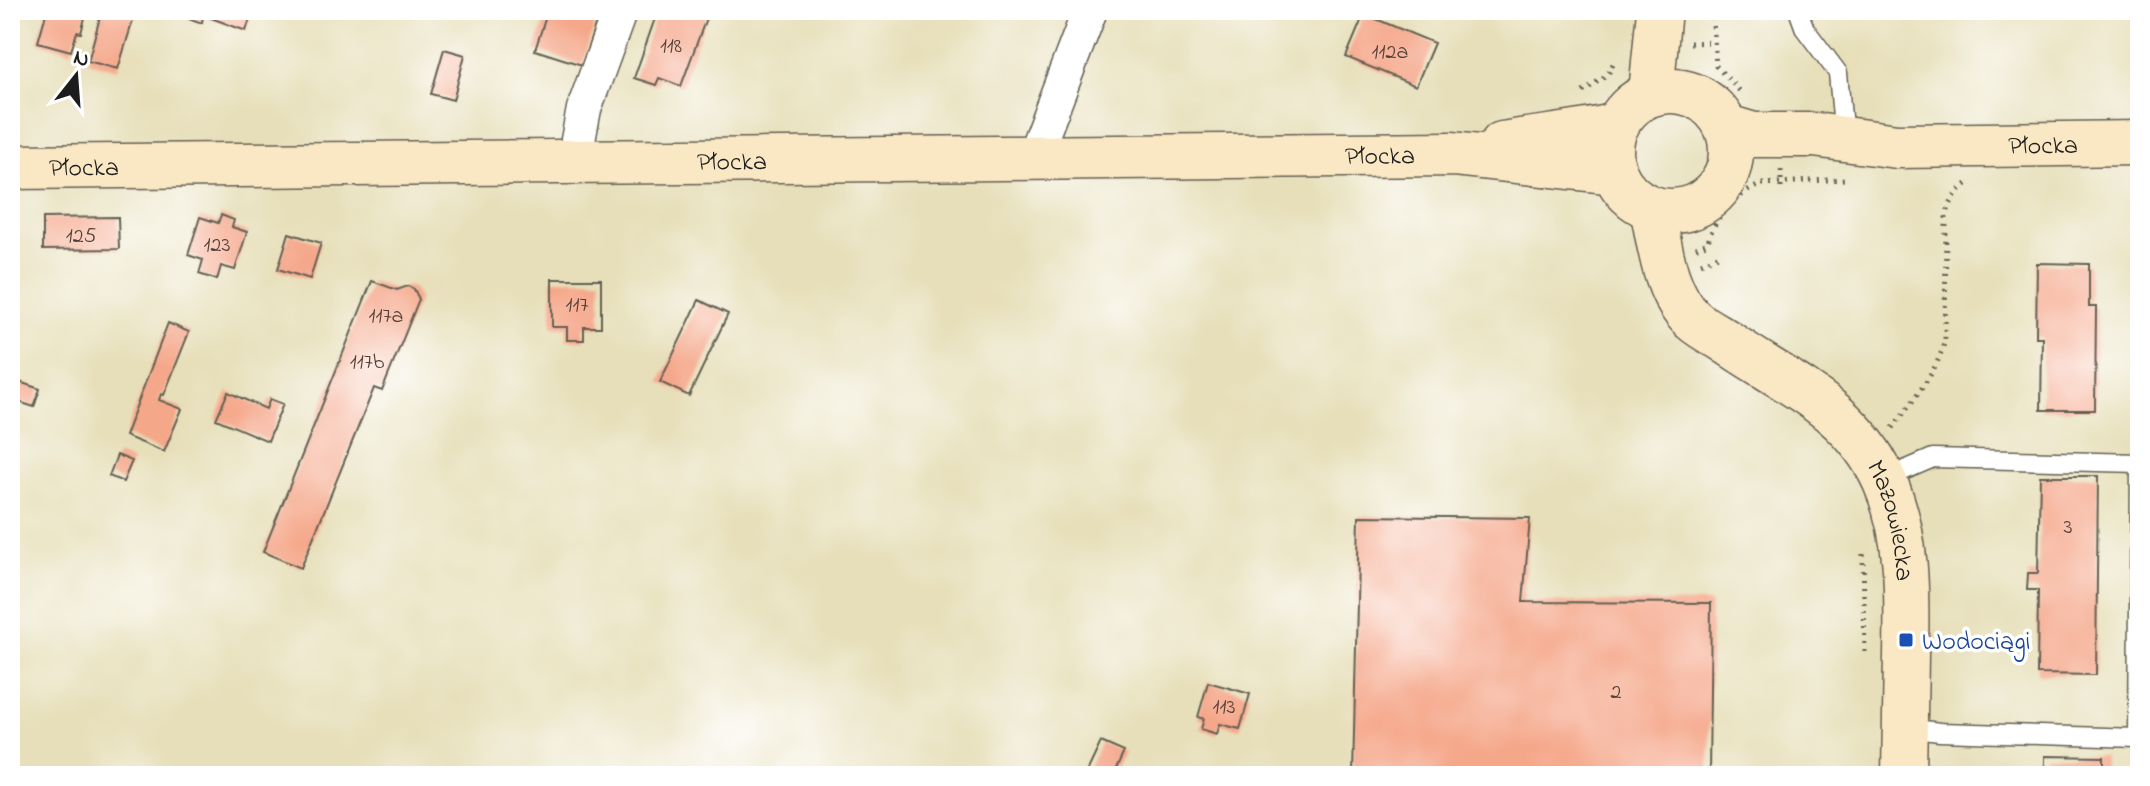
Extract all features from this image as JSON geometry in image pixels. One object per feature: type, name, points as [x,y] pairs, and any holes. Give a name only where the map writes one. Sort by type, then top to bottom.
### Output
[{"type":"street","points":[[574,161],[584,109],[620,10]]},
{"type":"street","points":[[1034,156],[1090,10]]},
{"type":"street","points":[[1659,10],[1670,93]]},
{"type":"street","points":[[1670,93],[1684,43],[1677,10]]},
{"type":"street","points":[[1670,93],[1737,113],[1728,172],[1709,198],[1673,207],[1636,200],[1623,188],[1614,172],[1611,140],[1625,111],[1637,100],[1670,93]]},
{"type":"street","name":"Płocka","points":[[1737,113],[1754,135],[1814,135],[1897,146],[2140,143]]},
{"type":"street","name":"Płocka","points":[[1453,154],[1616,125]]},
{"type":"street","name":"Płocka","points":[[1728,172],[1751,165],[1814,163],[1897,146]]},
{"type":"street","name":"Płocka","points":[[10,167],[1453,154],[1614,172]]},
{"type":"street","points":[[1673,207],[1692,249],[1695,266],[1714,309],[1723,340]]},
{"type":"street","name":"Mazowiecka","points":[[1673,207],[1667,276],[1693,320],[1816,397],[1863,445],[1884,479],[1904,545],[1907,583],[1904,776]]},
{"type":"lane","points":[[1798,10],[1805,29],[1838,73],[1844,140]]},
{"type":"lane","points":[[1884,479],[1933,458],[2140,463],[2138,738],[1940,732],[1905,728]]},
{"type":"path","points":[[1712,10],[1716,66],[1737,113]]},
{"type":"path","points":[[1889,435],[1937,364],[1943,350],[1946,217],[1950,202],[1960,188],[1970,181]]},
{"type":"path","points":[[1692,249],[1708,243],[1714,224],[1729,206],[1750,189],[1762,184],[1794,182]]},
{"type":"path","points":[[1863,549],[1865,657]]},
{"type":"building","points":[[47,10],[87,10],[81,33],[77,32],[71,51],[38,42]]},
{"type":"building","points":[[102,10],[136,10],[118,69],[88,61]]},
{"type":"building","points":[[175,10],[253,10],[246,31],[203,15],[202,23],[174,13]]},
{"type":"building","points":[[548,10],[579,10],[598,17],[582,65],[535,50]]},
{"type":"building","points":[[658,10],[709,10],[681,86],[659,78],[656,85],[634,78]]},
{"type":"building","points":[[2116,10],[2140,10],[2140,20]]},
{"type":"building","points":[[1364,14],[1434,43],[1416,86],[1346,57]]},
{"type":"building","points":[[444,49],[465,55],[453,100],[431,94]]},
{"type":"building","points":[[221,215],[234,220],[232,227],[247,232],[235,270],[221,266],[217,280],[199,274],[203,260],[188,255],[200,217],[218,223]]},
{"type":"building","points":[[118,217],[119,249],[43,250],[43,218]]},
{"type":"building","points":[[289,233],[321,243],[310,279],[278,269]]},
{"type":"building","points":[[2037,263],[2089,264],[2089,307],[2096,307],[2095,410],[2041,410],[2042,337],[2036,337]]},
{"type":"building","points":[[552,279],[601,279],[601,327],[584,327],[584,340],[567,340],[567,327],[552,327]]},
{"type":"building","points":[[372,281],[397,290],[408,286],[414,289],[419,299],[382,391],[374,388],[301,568],[263,552]]},
{"type":"building","points":[[699,300],[728,314],[689,396],[660,382]]},
{"type":"building","points":[[168,323],[189,332],[164,395],[161,394],[159,400],[182,409],[164,452],[125,436]]},
{"type":"building","points":[[10,379],[40,389],[34,407],[10,399]]},
{"type":"building","points":[[228,392],[266,409],[270,399],[283,404],[268,441],[216,419]]},
{"type":"building","points":[[117,455],[132,461],[123,482],[109,476]]},
{"type":"building","points":[[2040,476],[2098,476],[2096,675],[2037,674],[2038,590],[2027,590],[2028,573],[2038,573]]},
{"type":"building","points":[[1359,516],[1530,518],[1523,602],[1711,603],[1709,776],[1353,776]]},
{"type":"building","points":[[1208,682],[1250,694],[1240,729],[1220,724],[1217,734],[1201,729],[1204,719],[1198,717]]},
{"type":"building","points":[[1101,742],[1124,752],[1113,776],[1085,776]]},
{"type":"building","points":[[2045,756],[2104,757],[2104,776],[2045,776]]},
{"type":"place","name":"Wodociągi","points":[[1906,640]]}]
